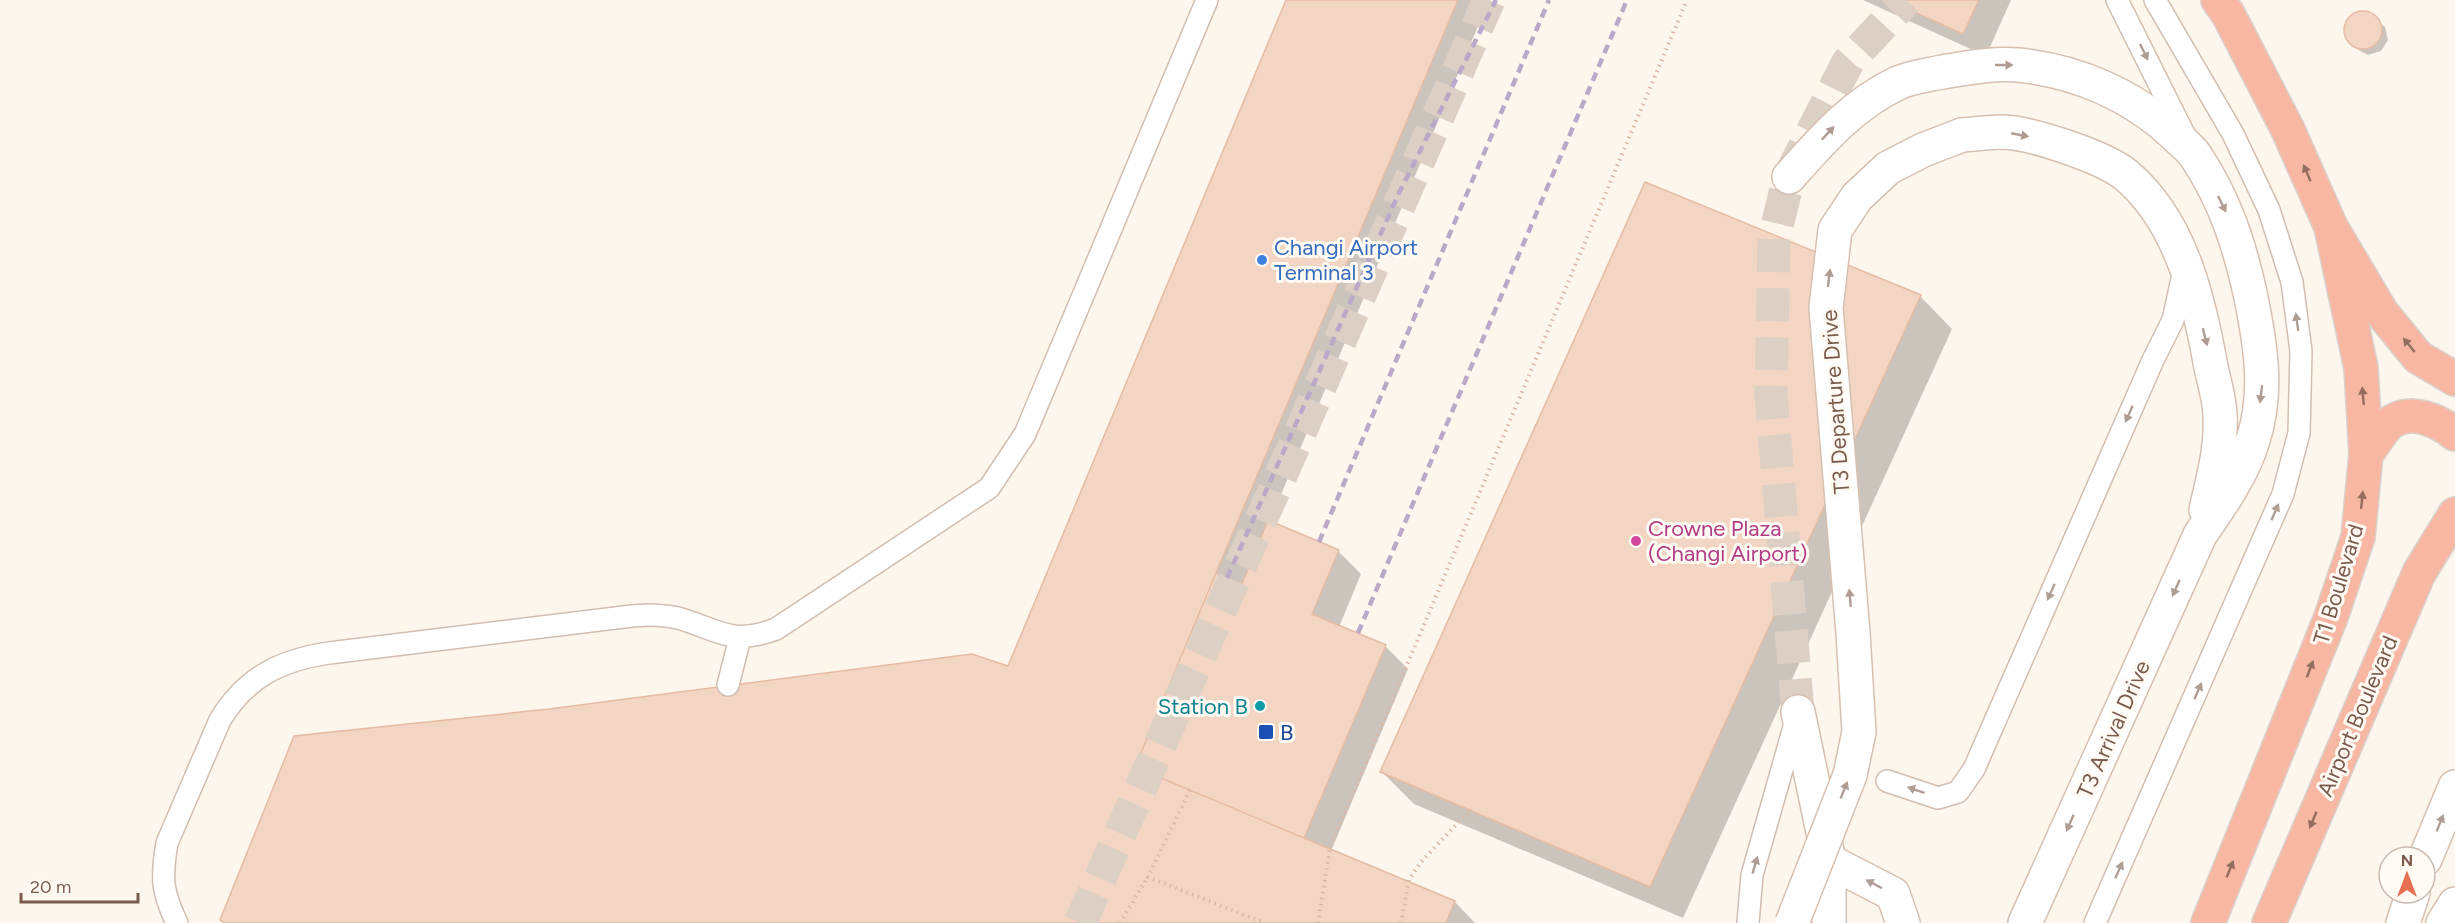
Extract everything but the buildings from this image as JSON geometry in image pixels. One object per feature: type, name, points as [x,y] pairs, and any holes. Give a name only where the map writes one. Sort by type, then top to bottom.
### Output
[{"type":"highway","points":[[2225,5],[2288,130],[2331,227],[2390,322],[2418,357],[2455,380]]},
{"type":"highway","name":"T1 Boulevard","points":[[2208,923],[2326,628],[2358,537],[2366,454],[2361,369],[2331,227]]},
{"type":"highway","points":[[2366,454],[2393,421],[2414,416],[2434,420],[2455,434]]},
{"type":"highway","name":"Airport Boulevard","points":[[2269,923],[2419,573],[2455,514]]},
{"type":"highway","points":[[2419,573],[2455,537]]},
{"type":"main road","points":[[1789,177],[1833,128],[1863,103],[1899,82],[1980,65],[2018,65],[2099,84],[2129,99],[2164,124],[2194,153],[2234,228],[2254,314],[2260,352],[2262,388],[2253,441],[2229,492],[2200,535]]},
{"type":"main road","name":"T3 Departure Drive","points":[[1792,923],[1850,775],[1859,732],[1826,308],[1835,230],[1857,196],[1888,168],[1923,150],[1962,135],[2004,132],[2048,141],[2087,155],[2126,175],[2158,210],[2185,264],[2207,343],[2220,414],[2219,452],[2200,535]]},
{"type":"main road","name":"T3 Arrival Drive","points":[[2025,923],[2200,535]]},
{"type":"main road","points":[[1798,712],[1829,861],[1829,923]]},
{"type":"main road","points":[[2431,845],[2455,787]]},
{"type":"main road","points":[[1829,861],[1893,894],[1903,923]]},
{"type":"main road","points":[[2443,923],[2455,904]]},
{"type":"main road","points":[[2403,923],[2409,905]]},
{"type":"lane","points":[[177,923],[165,898],[163,865],[167,843],[220,720],[228,707],[260,675],[314,655],[657,614],[679,618],[718,634],[740,638],[759,636],[776,629],[989,488],[1025,434],[1207,0]]},
{"type":"lane","points":[[2117,0],[2194,153]]},
{"type":"lane","points":[[2095,923],[2283,494],[2300,433],[2301,351],[2292,282],[2269,210],[2233,134],[2155,0]]},
{"type":"lane","points":[[1887,781],[1938,798],[1958,792],[1974,769],[2153,360],[2173,320],[2185,264]]},
{"type":"lane","points":[[728,685],[740,638]]},
{"type":"lane","points":[[1748,923],[1752,875],[1798,712]]},
{"type":"path","points":[[1318,923],[1330,848],[1687,0]]},
{"type":"path","points":[[1120,923],[1148,877],[1190,790]]},
{"type":"path","points":[[1401,923],[1409,880],[1421,862],[1471,809]]},
{"type":"path","points":[[1148,877],[1265,923]]},
{"type":"tunnel","points":[[1080,923],[1295,444],[1489,0]]},
{"type":"tunnel","points":[[1798,712],[1771,395],[1774,238],[1789,177],[1848,62],[1906,0]]},
{"type":"railway","points":[[1227,578],[1398,195],[1496,0]]},
{"type":"railway","points":[[1319,542],[1549,0]]},
{"type":"railway","points":[[1358,633],[1627,0]]},
{"type":"place","name":"Changi Airport Terminal 3","points":[[1262,260]]},
{"type":"place","name":"Crowne Plaza (Changi Airport)","points":[[1636,541]]},
{"type":"place","name":"Station B","points":[[1260,706]]},
{"type":"place","name":"B","points":[[1266,732]]}]
